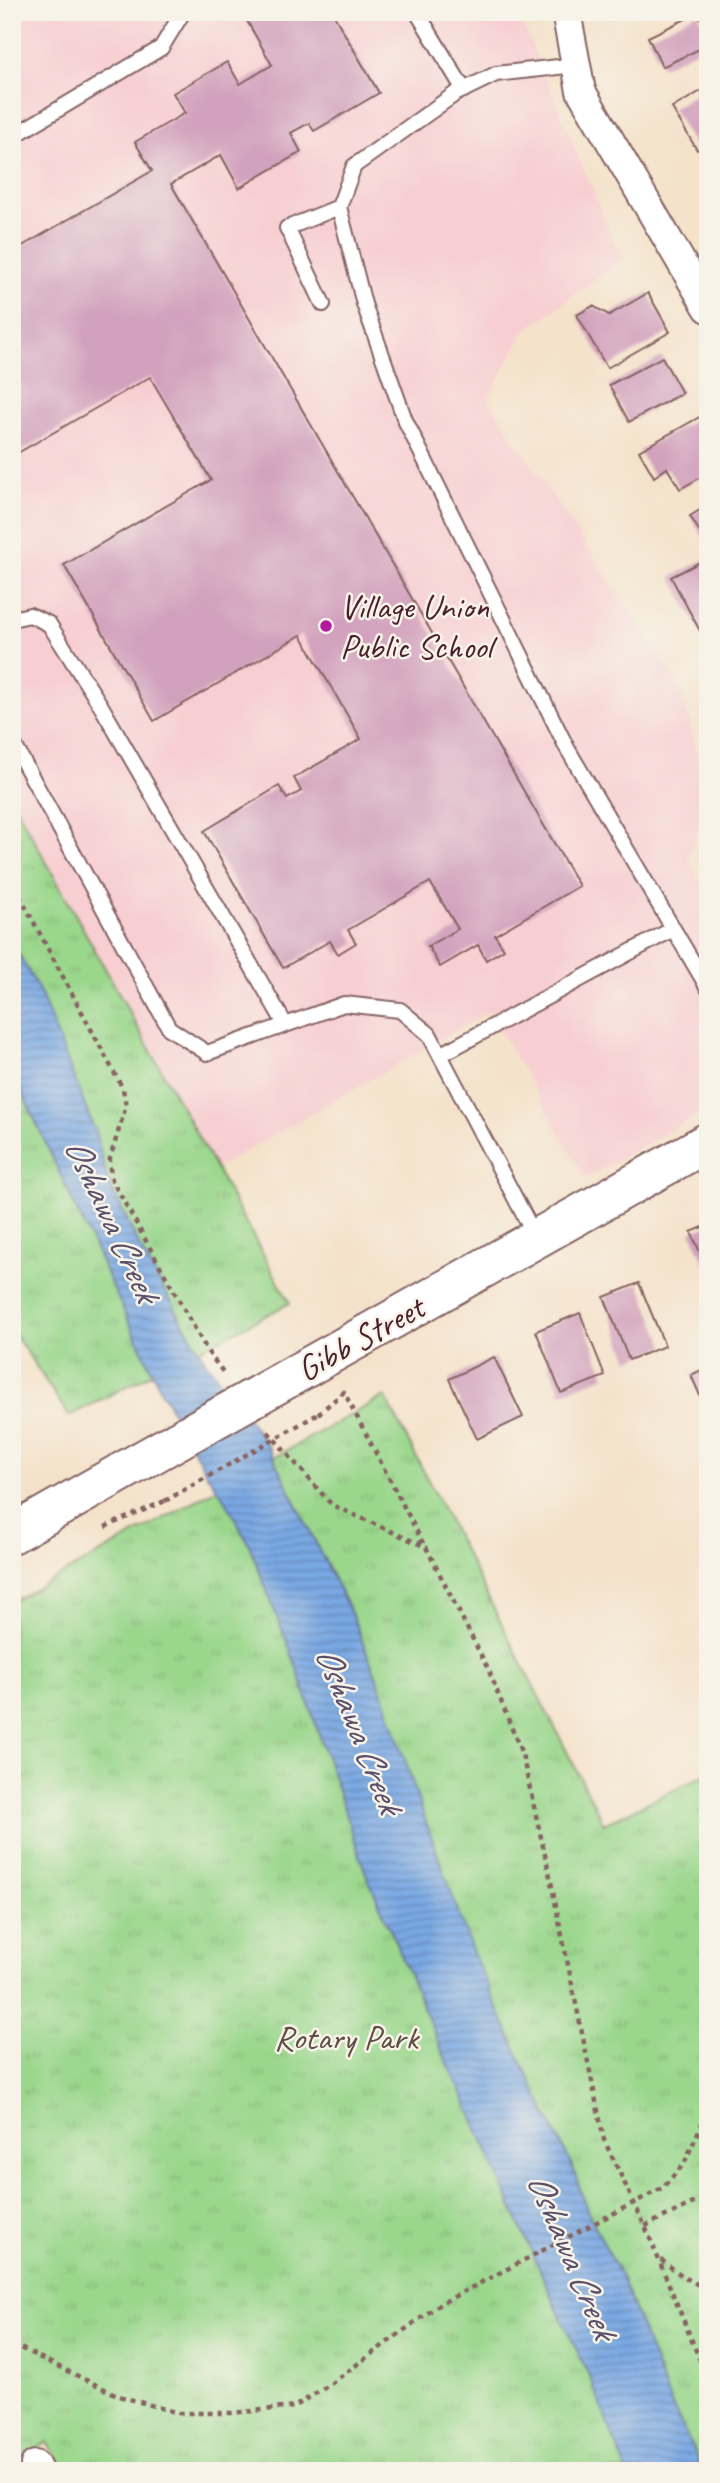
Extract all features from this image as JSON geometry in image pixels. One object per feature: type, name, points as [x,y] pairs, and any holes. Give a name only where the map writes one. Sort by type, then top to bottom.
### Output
[{"type":"main road","name":"Gibb Street","points":[[12,1534],[708,1142]]},
{"type":"street","points":[[566,12],[581,90],[708,308]]},
{"type":"lane","points":[[12,136],[161,48],[183,12]]},
{"type":"lane","points":[[417,12],[464,90]]},
{"type":"lane","points":[[576,65],[496,74],[464,90],[354,166],[339,207],[364,304],[405,420],[568,748],[708,988]]},
{"type":"lane","points":[[323,304],[286,228],[339,207]]},
{"type":"lane","points":[[12,620],[30,615],[49,624],[101,706],[285,1024]]},
{"type":"lane","points":[[12,741],[169,1028],[207,1053],[344,1004],[400,1010],[429,1034],[536,1238]]},
{"type":"lane","points":[[440,1055],[673,929]]},
{"type":"path","points":[[12,877],[123,1089],[126,1106],[109,1162],[112,1180],[208,1352]]},
{"type":"path","points":[[165,1501],[318,1414],[344,1392],[489,1671],[522,1754],[604,2140],[659,2258],[708,2380]]},
{"type":"path","points":[[274,1441],[332,1505],[426,1548]]},
{"type":"path","points":[[12,2344],[119,2396],[177,2413],[231,2413],[294,2407],[329,2385],[440,2304],[662,2188],[684,2164],[708,2110]]},
{"type":"path","points":[[645,2226],[708,2196]]},
{"type":"path","points":[[659,2258],[684,2277],[708,2290]]},
{"type":"shaded area","name":"Village Union Public School","points":[[12,12],[518,12],[622,260],[525,331],[488,399],[681,687],[708,795],[688,861],[708,893],[708,1109],[586,1178],[489,1012],[216,1168],[12,801]]},
{"type":"green space","points":[[12,800],[290,1303],[69,1416],[12,1330]]},
{"type":"green space","name":"Rotary Park","points":[[385,1396],[604,1824],[708,1773],[708,2471],[65,2471],[47,2442],[12,2462],[12,1602]]},
{"type":"water","name":"Oshawa Creek","points":[[12,942],[40,992],[95,1131],[108,1181],[142,1251],[206,1362],[266,1443],[351,1613],[380,1685],[473,1953],[573,2168],[587,2210],[621,2277],[670,2401],[703,2471],[627,2471],[590,2378],[442,2051],[365,1871],[294,1660],[249,1545],[161,1391],[12,1071]]},
{"type":"building","points":[[242,12],[332,12],[379,93],[314,131],[309,123],[291,133],[301,152],[239,188],[221,155],[171,184],[579,886],[495,935],[504,949],[486,960],[478,945],[440,967],[428,946],[458,929],[430,882],[348,930],[356,943],[338,954],[330,941],[283,968],[204,831],[279,786],[287,799],[301,791],[294,778],[361,739],[301,635],[154,721],[64,565],[211,480],[150,377],[16,454],[12,448],[12,252],[152,171],[135,142],[185,113],[173,93],[227,62],[240,84],[272,65]]},
{"type":"building","points":[[698,13],[708,34],[708,45],[662,67],[648,37]]},
{"type":"building","points":[[708,87],[708,144],[697,150],[672,108]]},
{"type":"building","points":[[648,293],[670,332],[607,368],[577,315],[593,306],[609,315]]},
{"type":"building","points":[[662,357],[682,393],[629,422],[609,385]]},
{"type":"building","points":[[705,414],[708,419],[708,473],[680,489],[667,468],[654,477],[639,451]]},
{"type":"building","points":[[708,505],[708,541],[706,542],[690,516]]},
{"type":"building","points":[[708,558],[708,627],[700,631],[671,577]]},
{"type":"building","points":[[708,1225],[708,1270],[691,1232]]},
{"type":"building","points":[[639,1283],[665,1346],[629,1360],[604,1297]]},
{"type":"building","points":[[580,1313],[605,1376],[561,1393],[536,1331]]},
{"type":"building","points":[[494,1357],[523,1417],[477,1439],[449,1379]]},
{"type":"building","points":[[708,1367],[708,1414],[691,1375]]},
{"type":"place","name":"Village Union Public School","points":[[326,626]]}]
